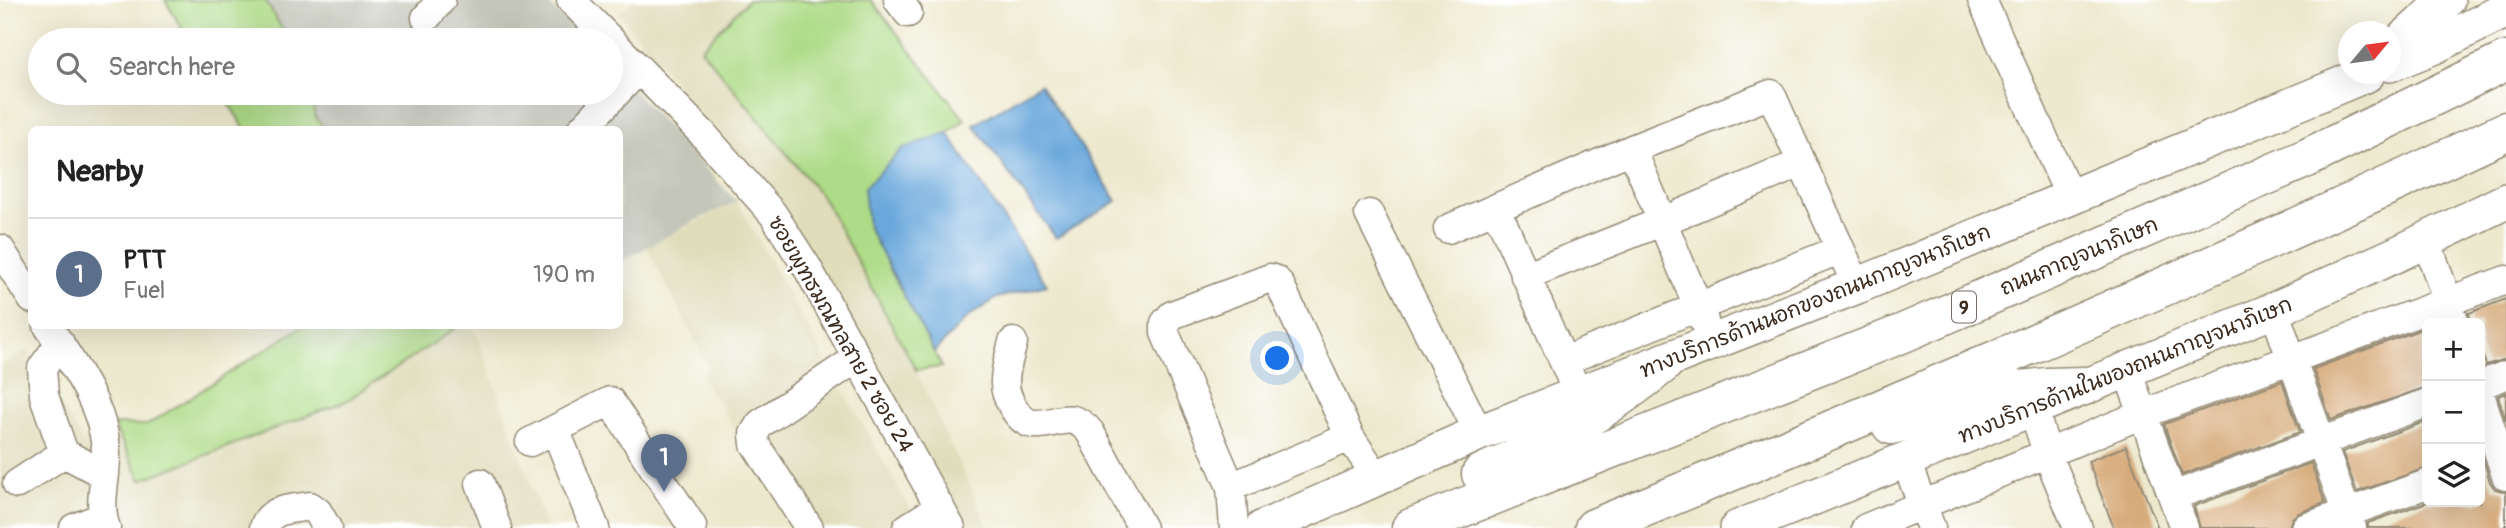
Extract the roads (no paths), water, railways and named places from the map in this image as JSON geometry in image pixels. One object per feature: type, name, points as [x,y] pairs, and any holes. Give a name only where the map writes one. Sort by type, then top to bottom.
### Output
[{"type":"highway","name":"ถนนกาญจนาภิเษก","points":[[1411,528],[1914,328],[2307,158],[2506,61]]},
{"type":"highway","points":[[1594,528],[1820,436],[2262,245],[2506,131]]},
{"type":"highway","points":[[1411,528],[1453,488],[1521,457],[1580,424],[1628,392],[1663,364]]},
{"type":"highway","points":[[1820,436],[1919,419],[2012,391],[2084,386]]},
{"type":"main road","points":[[2401,41],[2447,0]]},
{"type":"main road","name":"ทางบริการด้านนอกของถนนกาญจนาภิเษก","points":[[2401,59],[2506,10]]},
{"type":"main road","name":"ทางบริการด้านนอกของถนนกาญจนาภิเษก","points":[[1263,528],[1479,433],[1663,364],[1857,286],[2341,84]]},
{"type":"main road","name":"ทางบริการด้านในของถนนกาญจนาภิเษก","points":[[1738,528],[1773,522],[1906,461],[2274,310],[2506,201]]},
{"type":"main road","points":[[2395,255],[2429,248],[2506,223]]},
{"type":"street","points":[[1982,0],[2070,197]]},
{"type":"street","name":"ซอยพุทธมณฑลสาย 2 ซอย 24","points":[[583,4],[604,28]]},
{"type":"street","name":"ซอยพุทธมณฑลสาย 2 ซอย 24","points":[[623,50],[702,133],[773,214],[807,267],[945,518]]},
{"type":"street","points":[[623,86],[639,69]]},
{"type":"street","points":[[1448,229],[1632,149],[1771,94],[1857,286]]},
{"type":"street","points":[[585,126],[605,105]]},
{"type":"street","points":[[1632,149],[1712,344]]},
{"type":"street","points":[[1525,276],[1801,163]]},
{"type":"street","points":[[1496,208],[1578,396]]},
{"type":"street","points":[[1369,214],[1479,433]]},
{"type":"street","points":[[2429,248],[2451,312]]},
{"type":"street","points":[[0,249],[28,293]]},
{"type":"street","points":[[1564,361],[1839,250]]},
{"type":"street","points":[[1234,528],[1231,487],[1165,333],[1165,324],[1172,316],[1270,278],[1276,280],[1350,437],[1378,479]]},
{"type":"street","points":[[1866,528],[1926,516],[2047,453],[2293,357],[2451,312],[2506,280]]},
{"type":"street","points":[[2274,310],[2293,357],[2349,521]]},
{"type":"street","points":[[54,335],[42,368],[44,396],[64,453],[104,475]]},
{"type":"street","points":[[54,335],[100,417],[106,452],[104,523],[74,528]]},
{"type":"street","points":[[1013,342],[1004,382],[1019,415],[1032,424],[1072,419],[1082,423],[1090,432],[1142,528]]},
{"type":"street","points":[[809,528],[755,444],[754,434],[760,424],[857,358]]},
{"type":"street","points":[[2127,370],[2184,528]]},
{"type":"street","points":[[2485,383],[2506,374]]},
{"type":"street","points":[[530,442],[610,401],[692,527]]},
{"type":"street","points":[[2173,496],[2422,405]]},
{"type":"street","points":[[2033,408],[2075,527]]},
{"type":"street","points":[[2485,413],[2498,464]]},
{"type":"street","points":[[555,429],[595,528]]},
{"type":"street","points":[[1231,487],[1350,437]]},
{"type":"street","points":[[17,484],[64,453]]},
{"type":"street","points":[[1906,461],[1926,516]]},
{"type":"street","points":[[480,483],[497,528]]},
{"type":"street","points":[[2305,528],[2349,521],[2422,486]]},
{"type":"street","points":[[264,528],[266,520],[275,512],[310,506],[318,512],[327,528]]},
{"type":"street","points":[[907,528],[945,518]]},
{"type":"water","points":[[1040,84],[1117,201],[1056,238],[974,125]]},
{"type":"water","points":[[948,133],[1047,285],[997,298],[968,317],[934,352],[868,227],[864,188],[903,148]]},
{"type":"place","name":"PTT","points":[[664,492]]}]
